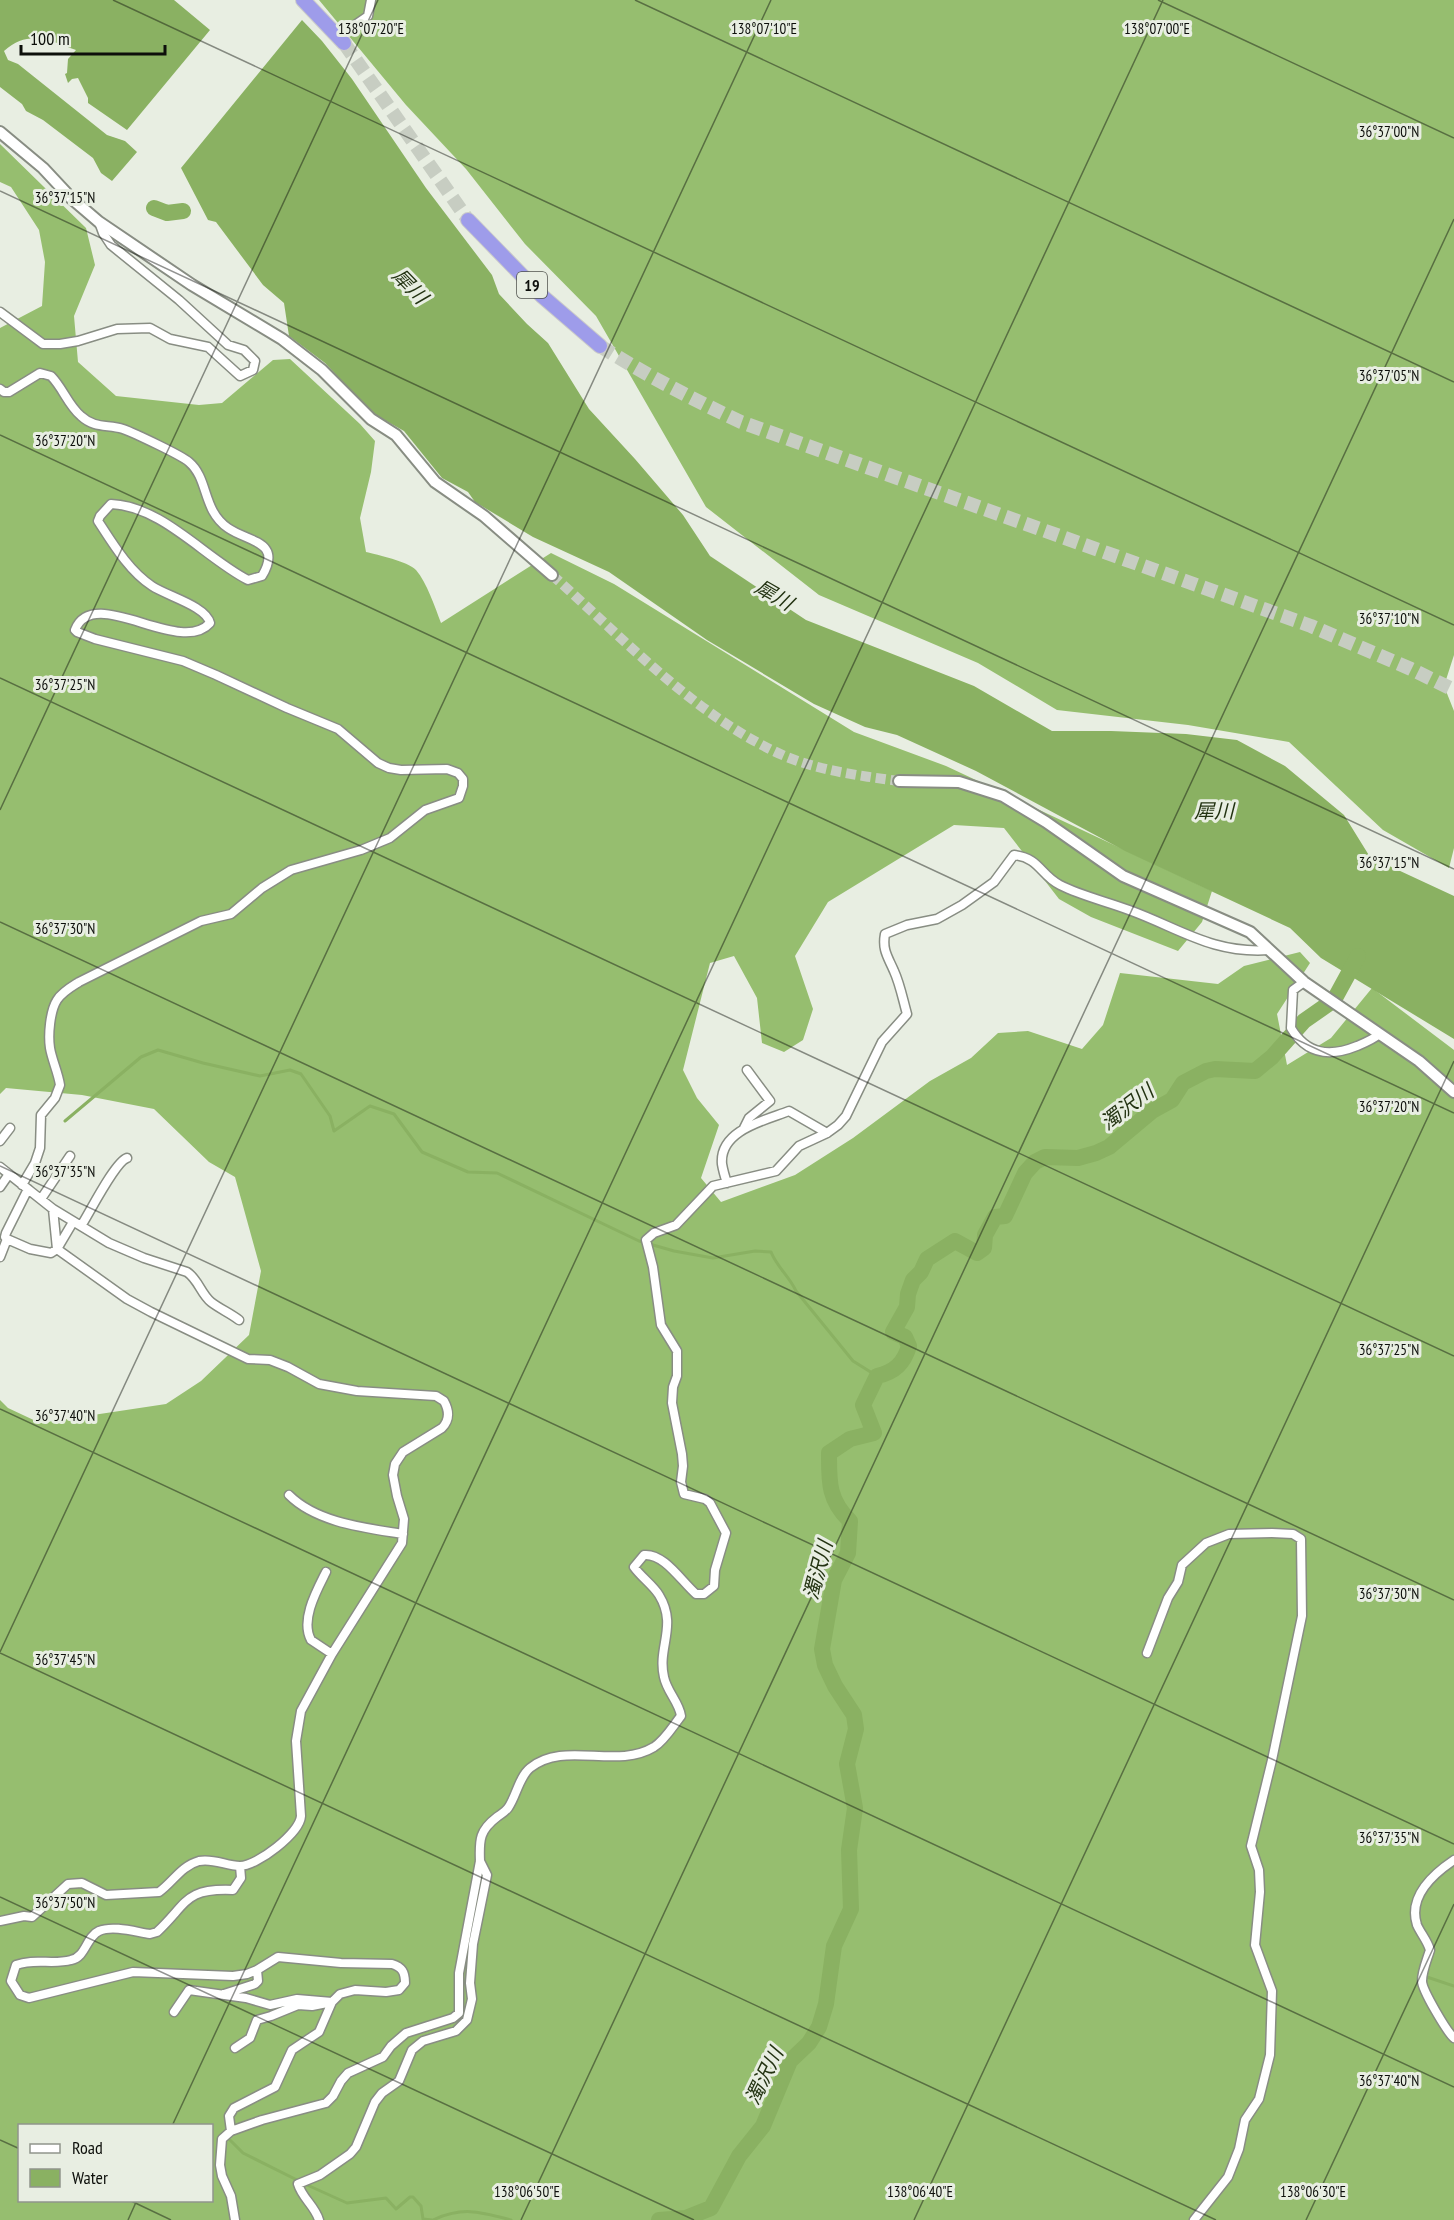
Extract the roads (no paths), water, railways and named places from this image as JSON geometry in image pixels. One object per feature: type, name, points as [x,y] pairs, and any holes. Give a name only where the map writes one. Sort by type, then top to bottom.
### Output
[{"type":"highway","points":[[303,0],[341,39]]},
{"type":"highway","name":"19","points":[[468,220],[542,296],[600,346]]},
{"type":"street","points":[[341,39],[368,16],[371,0]]},
{"type":"street","points":[[0,132],[43,168],[71,198],[99,222],[183,279],[282,339],[322,370],[371,419],[396,435],[435,482],[484,516],[552,575]]},
{"type":"street","points":[[0,312],[43,344],[78,341],[117,329],[150,328],[170,339],[208,347],[240,376],[254,370],[255,361],[244,350],[228,345],[179,300],[111,245],[99,222]]},
{"type":"street","points":[[0,389],[4,393],[9,392],[40,373],[51,375],[81,417],[98,426],[122,428],[189,462],[200,476],[211,510],[228,528],[262,544],[268,555],[268,566],[262,576],[248,580],[232,573],[196,543],[174,529],[131,507],[111,504],[98,521],[130,567],[152,586],[205,614],[210,623],[201,629],[184,633],[114,615],[89,615],[79,620],[75,630],[77,632],[95,639],[183,661],[338,729],[378,763],[401,770],[447,769],[458,773],[463,779],[459,798],[425,810],[390,838],[361,850],[291,870],[262,888],[231,914],[201,921],[79,981],[56,1001],[53,1009],[50,1048],[60,1085],[55,1098],[42,1115],[40,1148],[4,1234],[0,1257]]},
{"type":"street","points":[[899,781],[958,782],[1003,796],[1046,822],[1123,876],[1250,932],[1304,982],[1419,1061],[1454,1092]]},
{"type":"street","points":[[235,2220],[231,2196],[220,2165],[222,2139],[231,2131],[326,2103],[348,2073],[383,2057],[391,2046],[406,2033],[453,2018],[459,2013],[459,1973],[480,1861],[479,1843],[485,1827],[507,1810],[526,1771],[532,1766],[561,1755],[574,1754],[604,1758],[641,1753],[663,1740],[681,1716],[664,1677],[668,1616],[660,1595],[634,1567],[644,1556],[656,1556],[696,1594],[704,1594],[714,1586],[715,1570],[726,1533],[710,1503],[705,1499],[684,1494],[681,1488],[682,1454],[672,1403],[673,1387],[677,1376],[677,1351],[661,1325],[653,1267],[646,1242],[654,1233],[676,1225],[713,1186],[776,1171],[799,1146],[827,1133],[846,1116],[882,1041],[907,1014],[895,971],[885,956],[883,942],[885,934],[907,925],[937,919],[962,905],[994,882],[1014,855],[1031,859],[1055,882],[1082,896],[1130,910],[1189,937],[1238,949],[1269,950]]},
{"type":"street","points":[[1304,982],[1293,990],[1291,1028],[1303,1044],[1324,1053],[1335,1053],[1354,1047],[1378,1035]]},
{"type":"street","points":[[744,1128],[748,1118],[770,1101],[747,1070]]},
{"type":"street","points":[[727,1183],[722,1162],[723,1155],[728,1143],[744,1128],[789,1111],[827,1133]]},
{"type":"street","points":[[0,1141],[10,1128]]},
{"type":"street","points":[[41,1199],[70,1156]]},
{"type":"street","points":[[81,1227],[120,1160],[127,1158]]},
{"type":"street","points":[[0,1167],[53,1209],[108,1243],[192,1275],[209,1301],[227,1310],[239,1320]]},
{"type":"street","points":[[0,1187],[9,1174]]},
{"type":"street","points":[[0,1921],[24,1916],[32,1917],[68,1884],[82,1883],[106,1894],[159,1892],[182,1869],[198,1861],[212,1860],[240,1866],[259,1860],[295,1831],[301,1823],[297,1727],[301,1711],[332,1654],[394,1556],[403,1534],[404,1519],[393,1474],[395,1464],[403,1452],[446,1423],[448,1409],[441,1398],[421,1394],[357,1390],[319,1384],[270,1360],[248,1359],[151,1312],[127,1299],[57,1249],[53,1209]]},
{"type":"street","points":[[4,1234],[43,1252],[51,1253],[57,1249],[73,1222]]},
{"type":"street","points":[[289,1495],[299,1506],[351,1526],[403,1534]]},
{"type":"street","points":[[1148,1653],[1168,1598],[1178,1582],[1182,1564],[1206,1543],[1229,1534],[1293,1534],[1301,1539],[1302,1616],[1272,1760],[1251,1846],[1258,1870],[1260,1892],[1255,1945],[1272,1991],[1270,2055],[1259,2099],[1245,2120],[1239,2149],[1228,2177],[1194,2220]]},
{"type":"street","points":[[326,1572],[315,1595],[309,1615],[308,1629],[311,1640],[332,1654]]},
{"type":"street","points":[[1454,1860],[1427,1882],[1414,1908],[1416,1922],[1430,1950],[1423,1972],[1422,1986],[1446,2031],[1454,2038]]},
{"type":"street","points":[[319,2220],[298,2184],[320,2175],[350,2154],[356,2147],[375,2102],[382,2092],[399,2081],[412,2050],[423,2041],[456,2031],[467,2020],[472,1999],[470,1983],[473,1944],[487,1875],[480,1861]]},
{"type":"street","points":[[231,2131],[229,2116],[234,2109],[275,2087],[292,2050],[319,2032],[332,2002],[340,1994],[347,1991],[399,1990],[405,1983],[403,1970],[392,1964],[341,1964],[287,1957],[273,1959],[247,1974],[233,1976],[133,1972],[29,1998],[20,1995],[11,1981],[16,1965],[27,1961],[71,1960],[78,1957],[87,1942],[100,1930],[150,1934],[157,1932],[195,1894],[211,1889],[233,1890],[238,1886],[241,1878],[240,1866]]},
{"type":"street","points":[[220,1995],[255,1984],[258,1981],[257,1970]]},
{"type":"street","points":[[174,2012],[189,1990],[246,1998],[270,2005],[297,1999],[332,2002]]},
{"type":"street","points":[[236,2048],[250,2038],[257,2020],[262,2017],[271,2016],[298,2005],[312,2006],[332,2002]]},
{"type":"water","points":[[0,0],[174,0],[210,30],[127,130],[88,103],[88,98],[78,78],[68,83],[65,74],[68,59],[76,50],[48,40],[31,38],[13,44],[4,51],[8,60],[18,64],[107,135],[125,141],[137,152],[112,181],[101,173],[93,158],[43,120],[26,111],[22,104],[0,87]]},
{"type":"water","points":[[302,20],[352,79],[426,188],[492,275],[499,294],[548,343],[589,409],[683,515],[710,556],[806,620],[974,686],[1052,731],[1186,734],[1237,740],[1285,766],[1344,815],[1370,857],[1454,896],[1454,1039],[1321,958],[1290,928],[1125,851],[976,771],[897,735],[865,727],[814,704],[707,640],[609,572],[533,537],[475,502],[468,492],[442,478],[404,431],[372,413],[325,363],[289,336],[284,303],[263,285],[216,222],[208,220],[181,168]]},
{"type":"waterway","name":"犀川","points":[[154,208],[167,213],[183,211]]},
{"type":"waterway","name":"濁沢川","points":[[659,2220],[686,2218],[711,2208],[739,2156],[763,2126],[790,2061],[809,2043],[819,2027],[826,2004],[834,1946],[851,1909],[849,1850],[855,1808],[847,1764],[856,1729],[854,1715],[835,1686],[825,1665],[822,1649],[834,1580],[848,1553],[850,1521],[837,1505],[831,1490],[829,1453],[850,1439],[874,1433],[863,1405],[877,1376],[894,1369],[907,1352],[909,1346],[905,1337],[893,1332],[907,1307],[908,1294],[913,1280],[921,1272],[927,1259],[955,1241],[977,1253],[984,1248],[985,1235],[995,1217],[1005,1216],[1025,1173],[1035,1162],[1045,1157],[1078,1158],[1109,1147],[1152,1111],[1172,1100],[1183,1083],[1206,1071],[1215,1069],[1255,1071],[1272,1057],[1304,1021],[1334,1000],[1358,956]]},
{"type":"waterway","points":[[65,1121],[141,1057],[158,1050],[260,1076],[290,1070],[301,1074],[330,1116],[334,1131],[370,1106],[394,1114],[422,1152],[468,1172],[497,1173],[639,1241],[674,1251],[713,1258],[755,1251],[771,1252],[796,1291],[853,1361],[877,1376]]},
{"type":"waterway","points":[[1427,1977],[1454,1986]]},
{"type":"waterway","points":[[230,2140],[243,2153],[299,2181]]},
{"type":"waterway","points":[[305,2184],[347,2203],[386,2198],[396,2209],[413,2197],[421,2206],[423,2219],[432,2220]]},
{"type":"waterway","points":[[433,2220],[463,2212],[481,2213],[511,2220]]},
{"type":"tunnel","points":[[344,43],[468,220]]},
{"type":"tunnel","points":[[600,346],[669,386],[741,422],[1311,626],[1454,690]]},
{"type":"tunnel","points":[[552,575],[692,699],[754,741],[787,757],[814,766],[899,781]]}]
